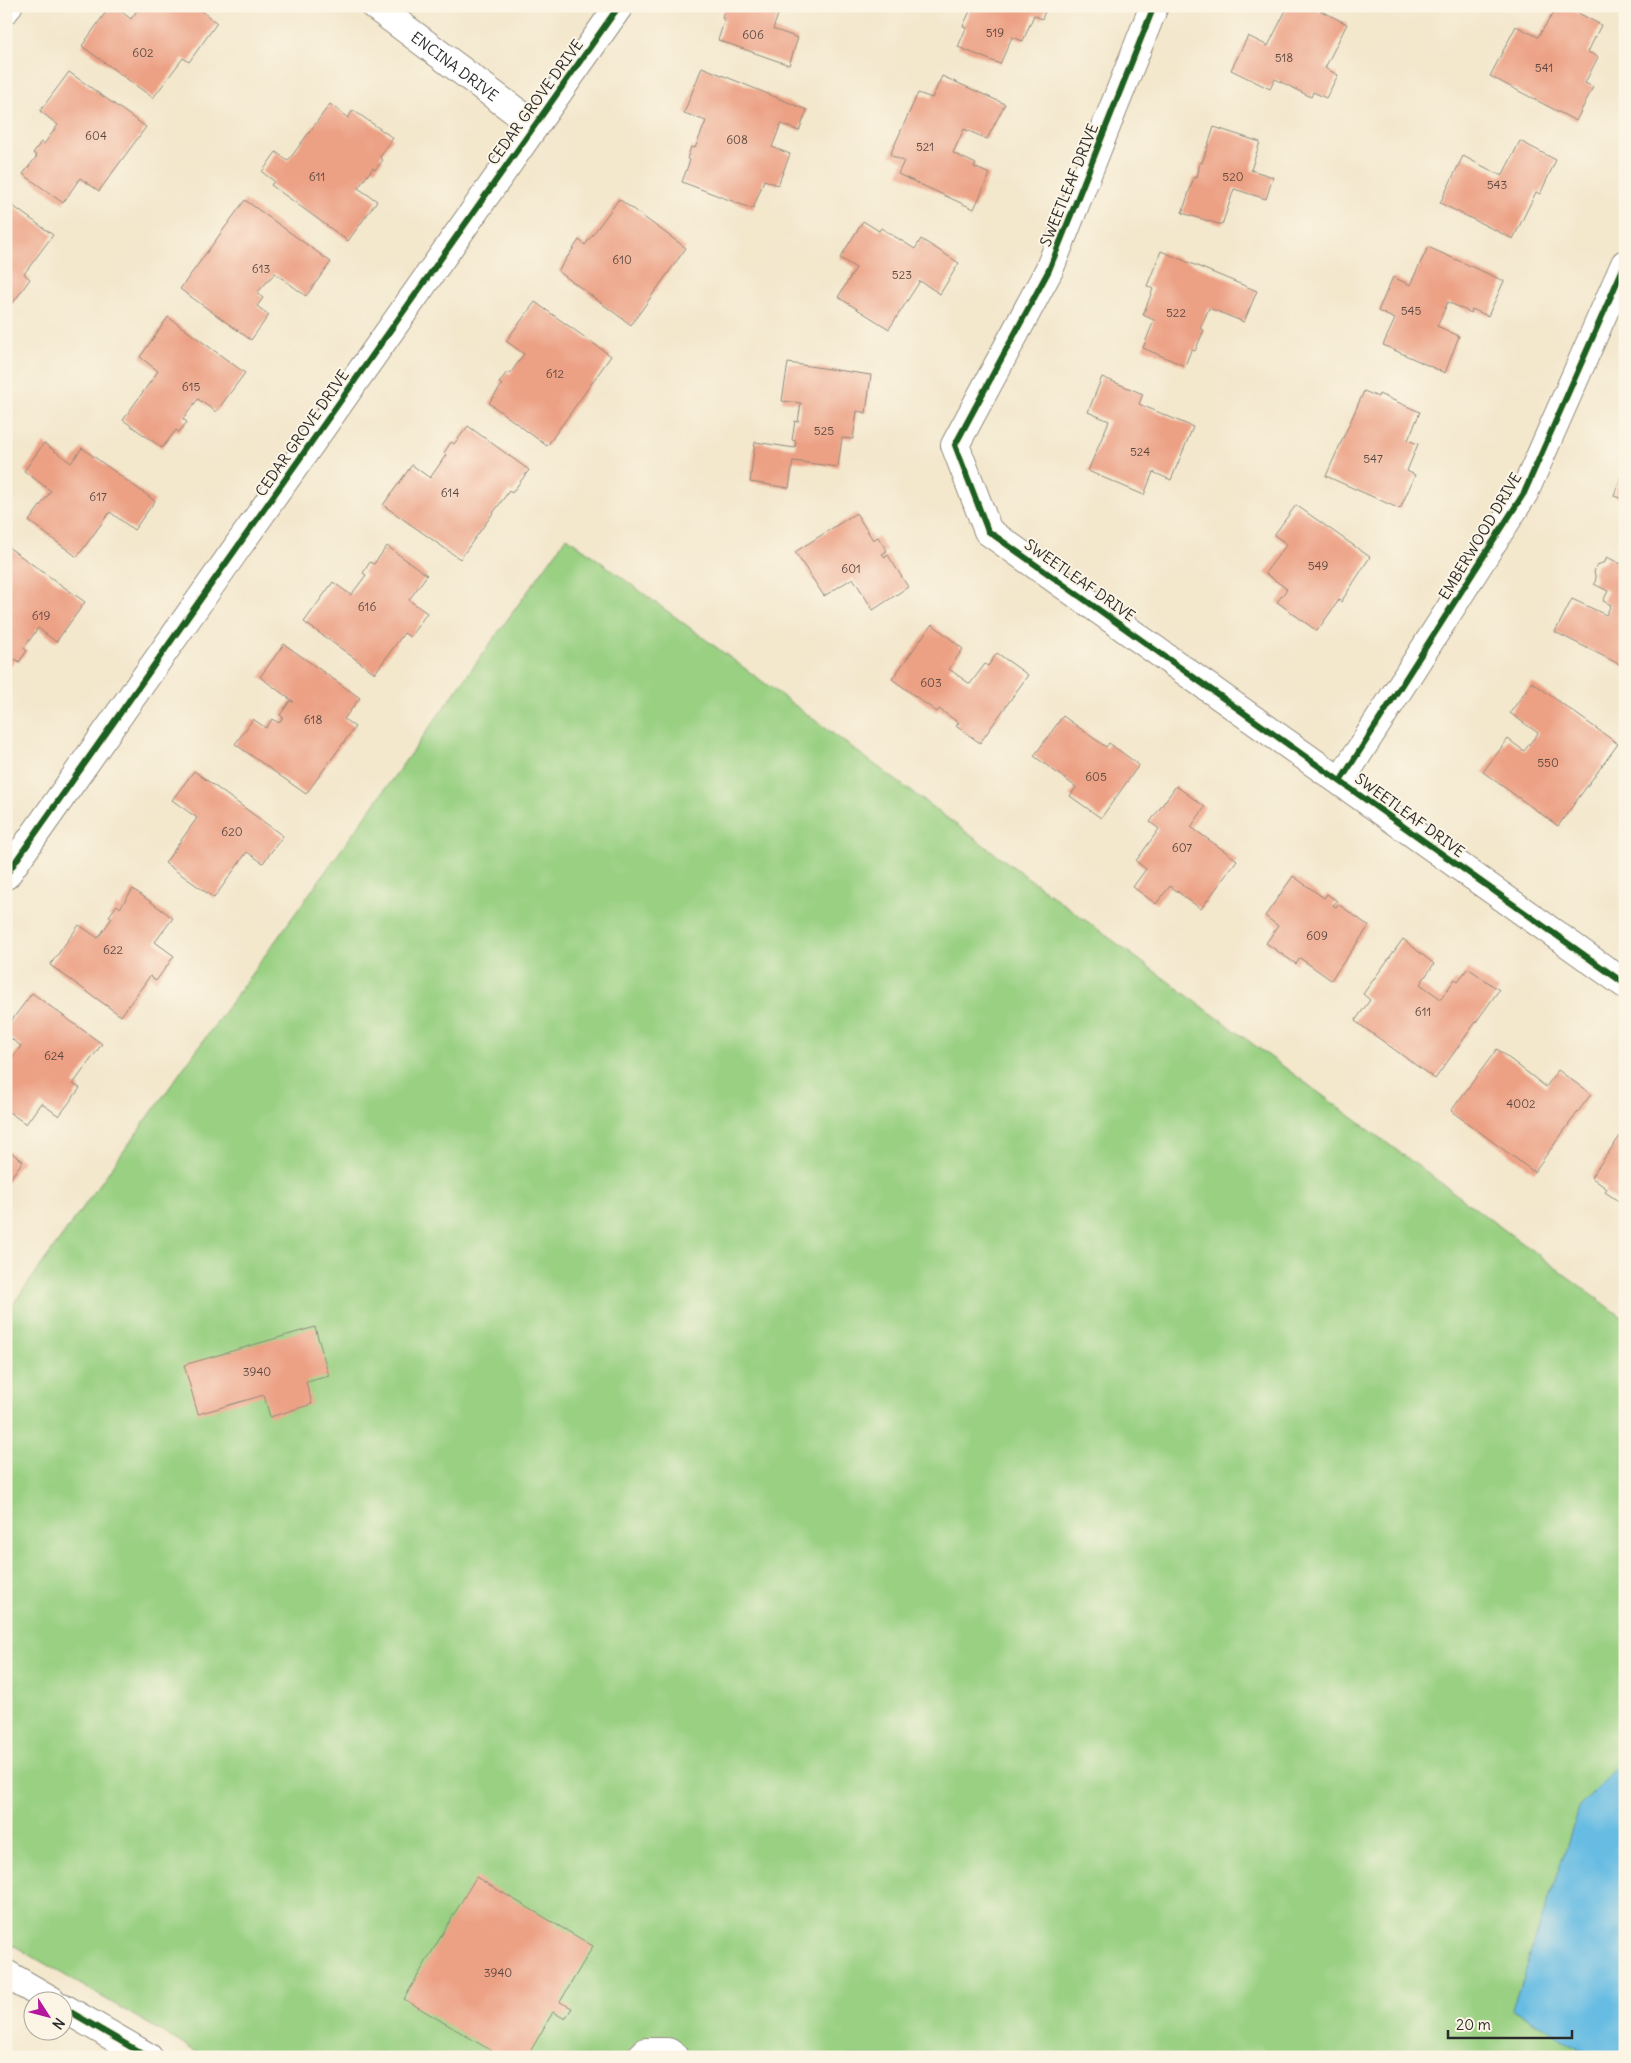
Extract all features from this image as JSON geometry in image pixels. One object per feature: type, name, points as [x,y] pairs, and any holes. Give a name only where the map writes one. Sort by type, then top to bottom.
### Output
[{"type":"street","name":"ENCINA DRIVE","points":[[375,6],[534,124]]},
{"type":"street","name":"CEDAR GROVE DRIVE","points":[[6,875],[619,6]]},
{"type":"street","name":"SWEETLEAF DRIVE","points":[[1154,6],[1049,270],[955,445],[988,531],[1341,780],[1625,984]]},
{"type":"street","name":"EMBERWOOD DRIVE","points":[[1341,780],[1524,493],[1625,264]]},
{"type":"street","points":[[6,1974],[34,1990]]},
{"type":"street","points":[[72,2013],[148,2057]]},
{"type":"street","points":[[641,2057],[646,2052],[668,2052],[675,2057]]},
{"type":"green space","points":[[567,537],[1625,1319],[1625,2057],[205,2057],[6,1941],[6,1314]]},
{"type":"water","points":[[1625,1757],[1625,2057],[1591,2057],[1512,2008],[1580,1806]]},
{"type":"building","points":[[110,6],[114,6],[131,19],[140,6],[201,6],[199,9],[217,23],[189,62],[183,58],[153,98],[82,46]]},
{"type":"building","points":[[725,6],[781,6],[773,29],[798,38],[789,65],[718,40],[725,19],[722,18]]},
{"type":"building","points":[[976,6],[1047,6],[1042,19],[1034,15],[1023,41],[1012,37],[1000,64],[958,47],[966,28],[963,26],[971,9],[974,11]]},
{"type":"building","points":[[1288,6],[1311,6],[1347,24],[1325,68],[1338,75],[1326,98],[1313,92],[1311,97],[1275,79],[1270,89],[1231,70],[1248,36],[1268,46]]},
{"type":"building","points":[[1558,6],[1565,6],[1601,25],[1588,52],[1598,57],[1585,83],[1593,87],[1576,121],[1490,76],[1516,26],[1538,37]]},
{"type":"building","points":[[702,67],[807,110],[799,131],[781,124],[772,147],[790,154],[778,185],[764,180],[753,209],[682,182],[690,160],[687,159],[691,147],[695,148],[706,121],[684,113]]},
{"type":"building","points":[[69,72],[146,127],[99,191],[80,178],[63,203],[23,174],[37,156],[33,153],[41,142],[44,144],[58,125],[40,111]]},
{"type":"building","points":[[942,76],[1005,104],[987,139],[964,129],[953,153],[976,164],[974,167],[990,174],[974,209],[898,174],[904,161],[890,155],[918,93],[932,98]]},
{"type":"building","points":[[330,104],[348,118],[353,110],[393,138],[380,157],[383,160],[375,170],[373,168],[358,188],[377,201],[348,241],[271,185],[274,181],[262,172],[276,152],[288,161]]},
{"type":"building","points":[[1214,127],[1260,142],[1251,170],[1273,177],[1266,199],[1234,189],[1222,225],[1182,213],[1194,177],[1197,178],[1200,162],[1202,163]]},
{"type":"building","points":[[1520,141],[1556,160],[1540,194],[1536,192],[1513,239],[1440,203],[1463,156],[1502,176]]},
{"type":"building","points":[[619,199],[686,248],[631,325],[558,271],[579,240],[585,245]]},
{"type":"building","points":[[245,200],[331,262],[306,296],[275,273],[257,293],[263,298],[257,306],[269,315],[251,340],[180,289]]},
{"type":"building","points":[[6,201],[53,235],[24,274],[30,279],[13,303],[6,299]]},
{"type":"building","points":[[863,221],[879,231],[881,228],[915,249],[921,239],[959,263],[940,294],[920,281],[889,329],[838,297],[856,268],[840,258]]},
{"type":"building","points":[[1428,247],[1504,281],[1488,316],[1472,309],[1471,313],[1448,302],[1437,326],[1459,336],[1445,373],[1383,345],[1395,319],[1378,311],[1393,277],[1410,285]]},
{"type":"building","points":[[1161,251],[1257,291],[1244,322],[1209,308],[1200,329],[1204,330],[1195,351],[1191,350],[1185,366],[1143,348],[1154,320],[1143,315],[1153,289],[1147,286]]},
{"type":"building","points":[[535,302],[611,356],[547,446],[489,403],[502,385],[499,383],[507,372],[510,374],[524,354],[506,341]]},
{"type":"building","points":[[168,317],[245,373],[216,412],[198,399],[183,419],[187,422],[179,432],[176,430],[162,448],[123,420],[158,371],[140,357]]},
{"type":"building","points":[[788,363],[871,375],[866,413],[857,411],[853,439],[842,438],[838,467],[793,461],[789,488],[750,482],[755,442],[795,448],[796,441],[792,440],[795,421],[798,422],[801,403],[782,401]]},
{"type":"building","points":[[1102,377],[1143,394],[1139,404],[1193,427],[1171,480],[1153,472],[1144,495],[1088,471],[1109,421],[1088,412]]},
{"type":"building","points":[[1364,391],[1378,397],[1379,394],[1420,412],[1408,440],[1418,444],[1407,471],[1415,475],[1400,509],[1326,476]]},
{"type":"building","points":[[468,426],[529,470],[512,493],[509,491],[460,559],[383,505],[412,465],[430,478],[446,455],[444,453],[451,442],[454,444]]},
{"type":"building","points":[[44,443],[71,463],[82,448],[155,501],[134,530],[110,512],[77,557],[29,521],[51,491],[24,471]]},
{"type":"building","points":[[1623,472],[1625,472],[1625,500],[1614,496]]},
{"type":"building","points":[[1296,505],[1370,557],[1341,602],[1339,600],[1317,631],[1277,602],[1287,589],[1265,573],[1287,544],[1274,535]]},
{"type":"building","points":[[856,513],[873,540],[878,537],[887,551],[882,554],[885,557],[888,555],[908,587],[873,610],[853,578],[824,596],[795,552]]},
{"type":"building","points":[[387,546],[427,575],[409,600],[427,613],[410,637],[404,633],[375,673],[304,622],[333,582],[351,595],[366,575],[363,573],[370,562],[374,564]]},
{"type":"building","points":[[8,547],[85,602],[56,642],[38,628],[24,648],[27,651],[19,662],[16,659],[6,672],[6,550]]},
{"type":"building","points":[[1607,557],[1625,566],[1625,667],[1555,632],[1572,599],[1606,615],[1611,605],[1603,601],[1608,591],[1594,584],[1596,579],[1594,572],[1597,565],[1605,562]]},
{"type":"building","points":[[932,624],[963,649],[949,669],[970,684],[985,664],[988,666],[997,653],[1028,675],[980,743],[956,726],[959,723],[939,709],[937,712],[892,679]]},
{"type":"building","points":[[284,644],[360,698],[344,719],[355,727],[306,794],[235,744],[253,719],[266,728],[272,719],[279,723],[283,717],[280,715],[290,701],[294,702],[260,677]]},
{"type":"building","points":[[1532,682],[1618,744],[1558,826],[1483,772],[1508,739],[1524,751],[1538,733],[1510,713]]},
{"type":"building","points":[[1063,716],[1106,747],[1109,743],[1139,765],[1101,818],[1070,796],[1076,787],[1034,756]]},
{"type":"building","points":[[194,771],[283,836],[263,863],[247,852],[214,898],[165,863],[197,818],[172,800]]},
{"type":"building","points":[[1176,786],[1205,807],[1191,827],[1237,860],[1201,909],[1170,886],[1156,904],[1133,887],[1146,869],[1136,861],[1159,829],[1150,822]]},
{"type":"building","points":[[1293,876],[1324,898],[1327,894],[1337,901],[1333,905],[1336,907],[1338,904],[1369,926],[1331,980],[1300,958],[1296,964],[1266,943],[1278,926],[1265,916]]},
{"type":"building","points":[[133,889],[173,918],[155,942],[174,956],[156,981],[150,976],[121,1016],[50,965],[79,925],[98,938],[112,918],[109,916],[117,905],[120,908]]},
{"type":"building","points":[[1403,939],[1434,964],[1420,984],[1441,999],[1455,979],[1458,981],[1468,968],[1499,990],[1435,1079],[1355,1021],[1370,1000],[1363,994]]},
{"type":"building","points":[[32,993],[102,1044],[73,1084],[80,1088],[59,1116],[41,1103],[26,1124],[6,1110],[6,1066],[21,1046],[6,1035],[6,1028]]},
{"type":"building","points":[[1497,1049],[1546,1087],[1558,1070],[1591,1094],[1534,1172],[1451,1111]]},
{"type":"building","points":[[1623,1132],[1625,1134],[1625,1201],[1623,1200],[1621,1203],[1605,1192],[1607,1189],[1591,1177]]},
{"type":"building","points":[[6,1149],[23,1161],[6,1184]]},
{"type":"building","points":[[315,1327],[329,1376],[306,1382],[312,1404],[270,1417],[264,1395],[198,1414],[184,1365]]},
{"type":"building","points":[[476,1877],[593,1946],[560,2002],[572,2008],[565,2019],[553,2012],[527,2057],[502,2057],[404,1999]]},
{"type":"cycle path","points":[[6,875],[619,6]]},
{"type":"cycle path","points":[[1154,6],[1049,270],[955,445],[988,531],[1625,984]]},
{"type":"cycle path","points":[[1341,780],[1524,493],[1625,264]]},
{"type":"cycle path","points":[[72,2013],[148,2057]]}]
